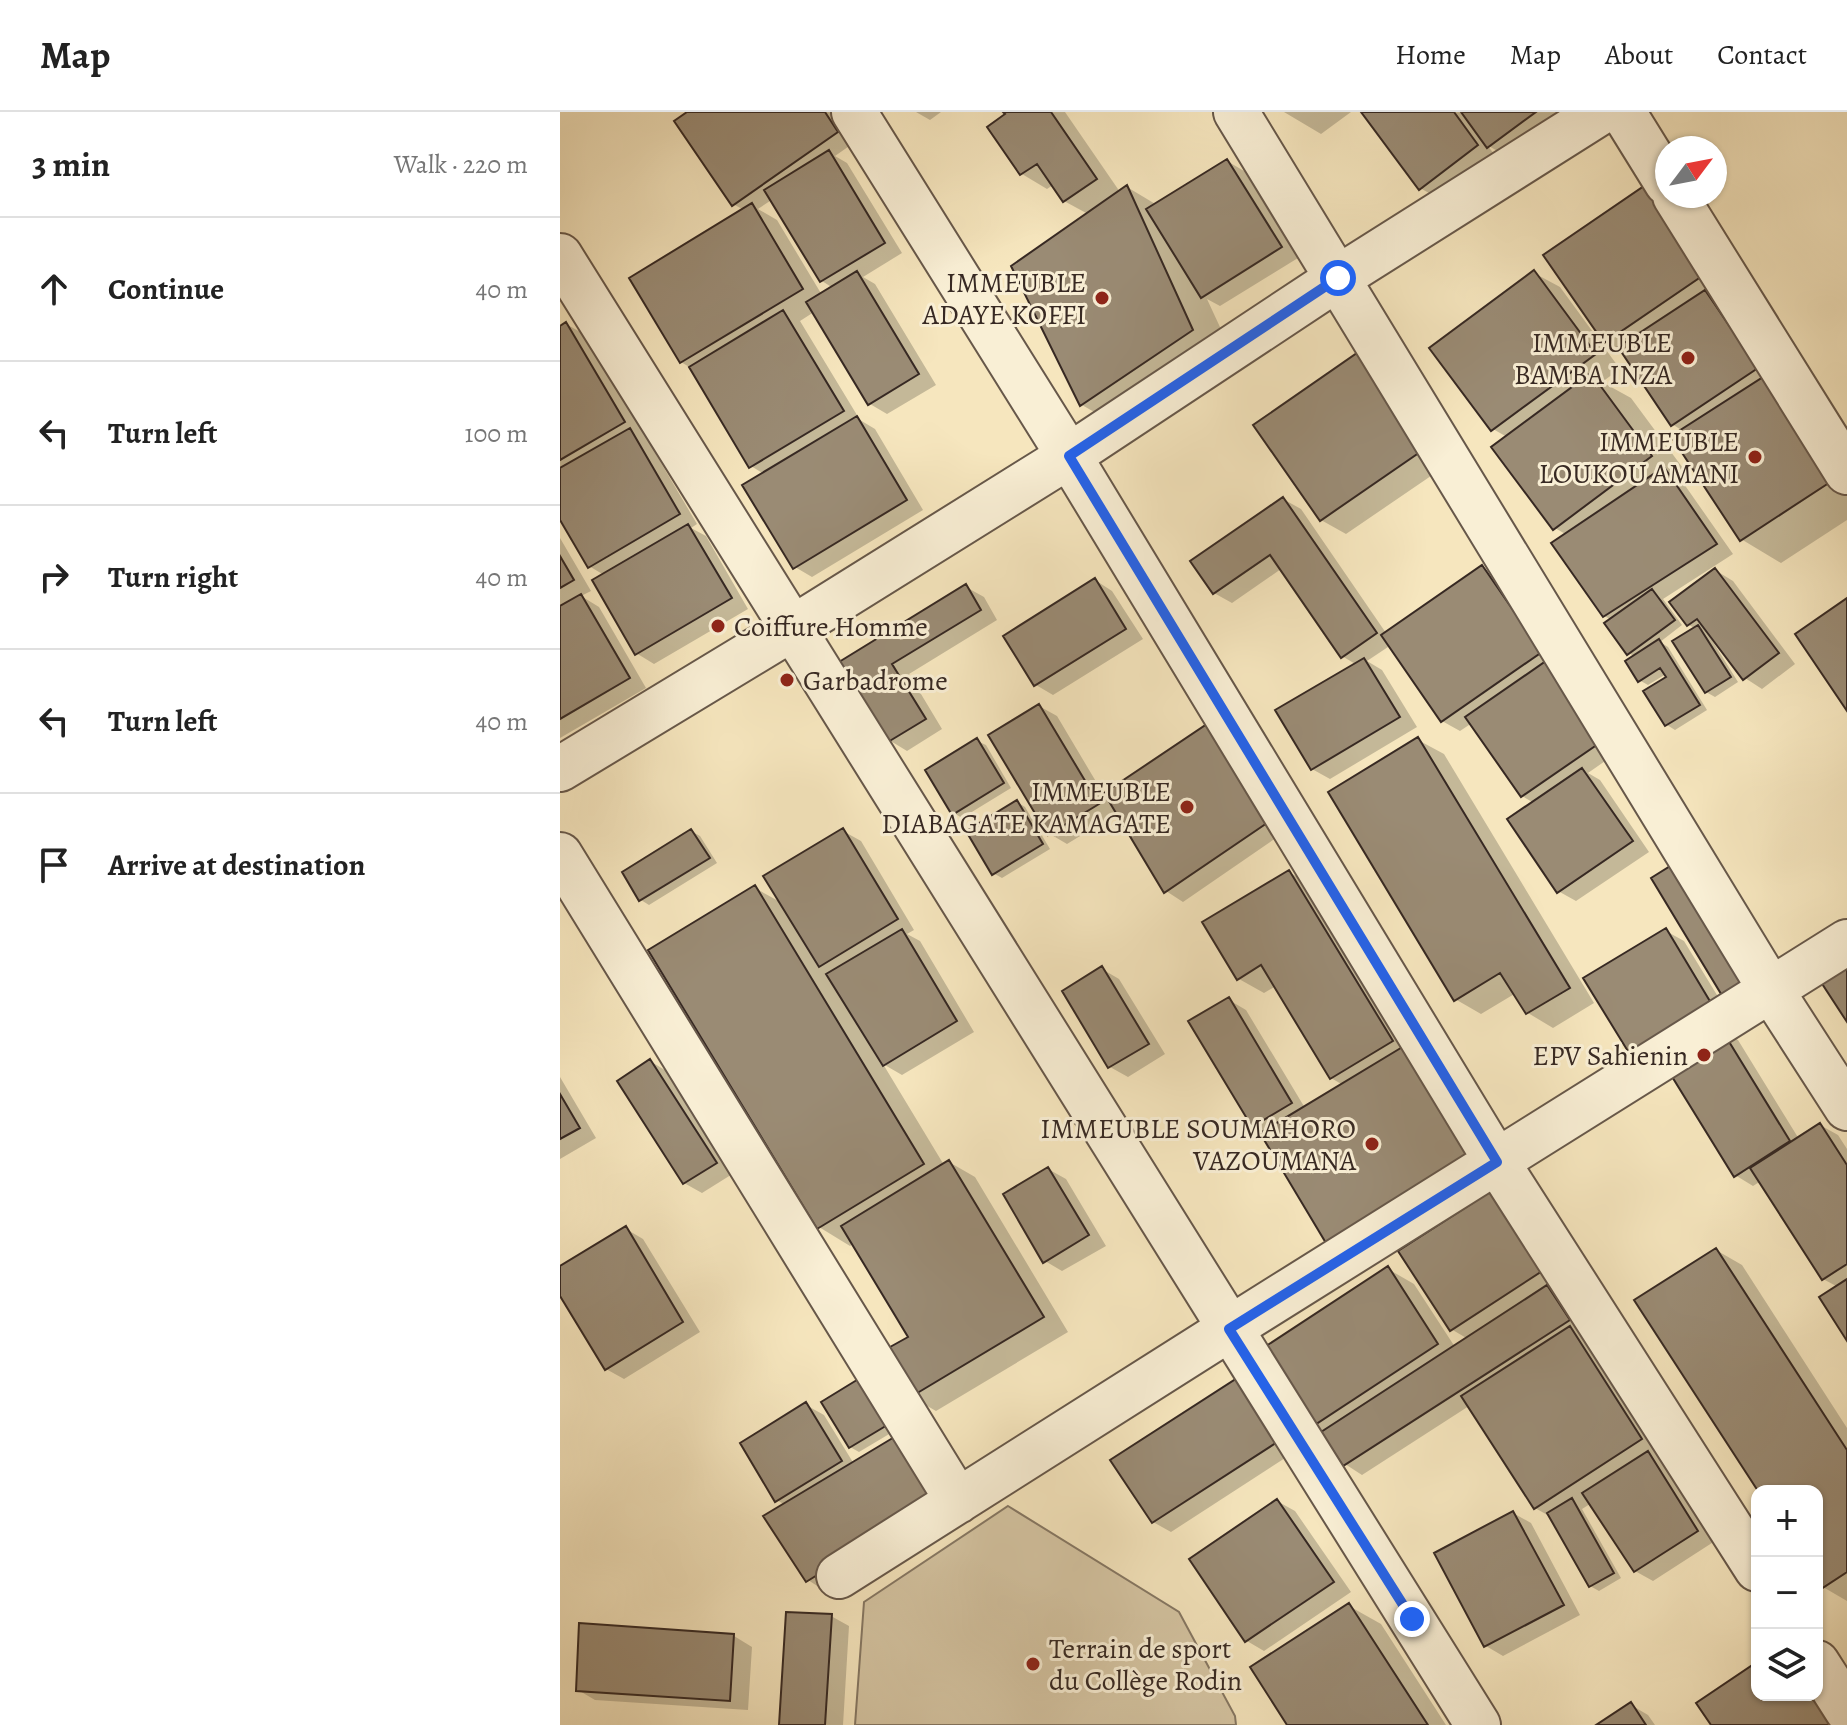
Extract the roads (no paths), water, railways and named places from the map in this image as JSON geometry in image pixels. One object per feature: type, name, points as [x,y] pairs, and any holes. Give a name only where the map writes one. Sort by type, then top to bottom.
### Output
[{"type":"street","points":[[854,112],[1069,456],[1497,1162],[1751,1560]]},
{"type":"street","points":[[1236,112],[1771,990],[1847,1108]]},
{"type":"street","points":[[560,769],[1069,456],[1338,278],[1601,112]]},
{"type":"street","points":[[1623,112],[1655,164]]},
{"type":"street","points":[[1682,208],[1847,472]]},
{"type":"street","points":[[560,256],[1478,1725]]},
{"type":"street","points":[[560,855],[958,1501]]},
{"type":"street","points":[[839,1576],[1847,942]]},
{"type":"street","points":[[1823,1672],[1847,1710]]},
{"type":"place","name":"IMMEUBLE ADAYE KOFFI","points":[[1102,298]]},
{"type":"place","name":"IMMEUBLE BAMBA INZA","points":[[1688,358]]},
{"type":"place","name":"IMMEUBLE LOUKOU AMANI","points":[[1755,457]]},
{"type":"place","name":"Coiffure Homme","points":[[718,626]]},
{"type":"place","name":"Garbadrome","points":[[787,680]]},
{"type":"place","name":"IMMEUBLE DIABAGATE KAMAGATE","points":[[1187,807]]},
{"type":"place","name":"EPV Sahienin","points":[[1704,1055]]},
{"type":"place","name":"IMMEUBLE SOUMAHORO VAZOUMANA","points":[[1372,1144]]},
{"type":"place","name":"Terrain de sport du Collège Rodin","points":[[1033,1664]]}]
